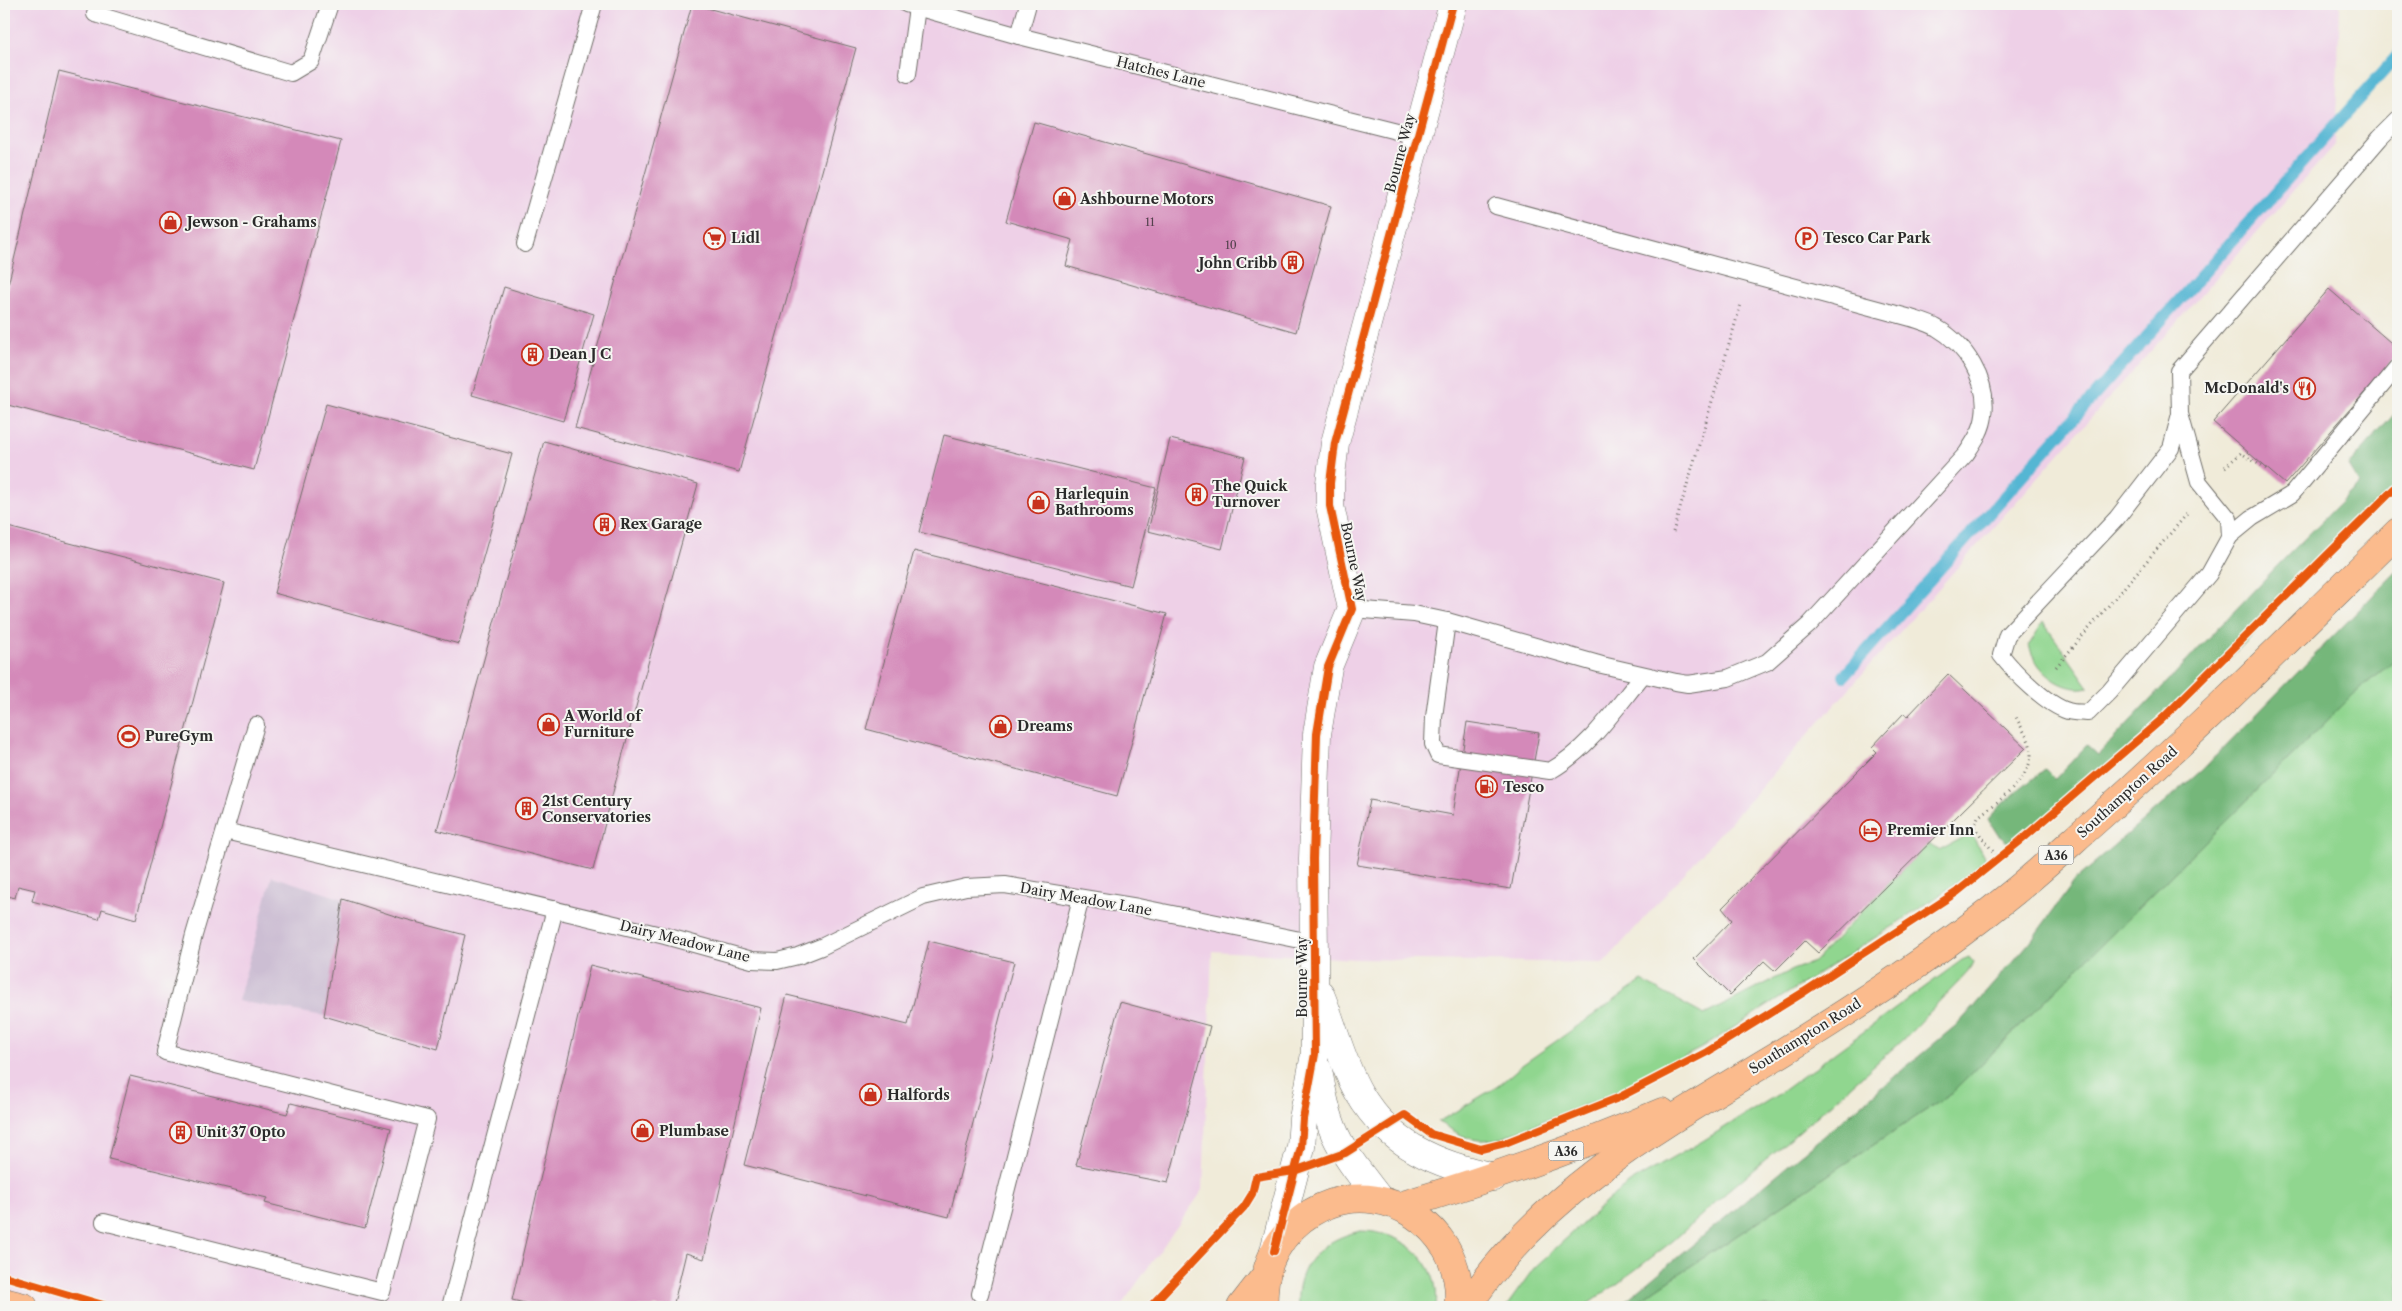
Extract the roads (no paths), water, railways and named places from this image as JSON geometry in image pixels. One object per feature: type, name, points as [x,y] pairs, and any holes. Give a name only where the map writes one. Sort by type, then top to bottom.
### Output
[{"type":"highway","name":"Southampton Road","points":[[1728,1083],[1831,1021],[1919,962],[2014,892],[2151,772],[2398,532]]},
{"type":"highway","name":"A36","points":[[1390,1203],[1494,1177],[1575,1148],[1728,1083]]},
{"type":"highway","name":"A36","points":[[1467,1307],[1520,1239],[1553,1206],[1590,1174],[1728,1083]]},
{"type":"highway","points":[[1242,1307],[1286,1234],[1301,1219],[1319,1208],[1339,1201],[1360,1198],[1390,1203],[1421,1219],[1438,1236],[1451,1257],[1458,1280],[1458,1307]]},
{"type":"highway","points":[[1264,1307],[1270,1263]]},
{"type":"highway","points":[[4,1302],[24,1307]]},
{"type":"street","name":"Bourne Way","points":[[1270,1263],[1301,1147],[1303,1119],[1314,1054],[1315,943],[1313,859],[1317,734],[1328,667],[1352,609],[1330,506],[1334,453],[1416,136],[1454,4]]},
{"type":"street","name":"Bourne Way","points":[[1315,980],[1359,1093],[1379,1120],[1401,1141],[1427,1157],[1459,1169],[1494,1177]]},
{"type":"street","name":"Bourne Way","points":[[1314,1054],[1326,1108],[1335,1134],[1344,1152],[1390,1203]]},
{"type":"lane","points":[[95,14],[291,73],[311,61],[330,4]]},
{"type":"lane","points":[[524,244],[594,4]]},
{"type":"lane","points":[[1020,36],[1028,4]]},
{"type":"lane","points":[[908,74],[912,6]]},
{"type":"lane","name":"Hatches Lane","points":[[912,6],[1020,36],[1416,136]]},
{"type":"lane","points":[[2230,536],[2229,519],[2222,508],[2205,492],[2199,482],[2180,414],[2179,371],[2380,138],[2398,120]]},
{"type":"lane","points":[[1352,609],[1414,614],[1447,621],[1643,675],[1688,684],[1728,678],[1767,662],[1809,624],[1966,454],[1976,440],[1984,418],[1982,391],[1968,356],[1953,340],[1936,327],[1912,318],[1750,275],[1600,232],[1496,206]]},
{"type":"lane","points":[[2180,414],[2171,448],[2117,518],[2007,635],[2001,655],[2010,666],[2037,690],[2069,712],[2088,713],[2110,692],[2209,574],[2230,536],[2252,518],[2292,494],[2398,366]]},
{"type":"lane","points":[[1447,621],[1432,744],[1438,755],[1550,771],[1566,762],[1589,743],[1643,675]]},
{"type":"lane","points":[[104,1222],[382,1292],[427,1119],[165,1052],[194,935],[256,725]]},
{"type":"lane","name":"Dairy Meadow Lane","points":[[225,831],[555,909],[752,960],[776,961],[798,956],[821,947],[923,896],[966,887],[1005,885],[1315,943]]},
{"type":"lane","points":[[980,1294],[1081,898]]},
{"type":"lane","points":[[450,1307],[555,909]]},
{"type":"waterway","points":[[1844,676],[2398,55]]},
{"type":"place","name":"Ashbourne Motors","points":[[1064,199]]},
{"type":"place","name":"Jewson - Grahams","points":[[171,222]]},
{"type":"place","name":"Lidl","points":[[715,238]]},
{"type":"place","name":"Tesco Car Park","points":[[1807,238]]},
{"type":"place","name":"John Cribb","points":[[1293,263]]},
{"type":"place","name":"Dean J C","points":[[533,354]]},
{"type":"place","name":"McDonald's","points":[[2305,388]]},
{"type":"place","name":"The Quick Turnover","points":[[1196,494]]},
{"type":"place","name":"Harlequin Bathrooms","points":[[1039,502]]},
{"type":"place","name":"Rex Garage","points":[[604,524]]},
{"type":"place","name":"A World of Furniture","points":[[548,724]]},
{"type":"place","name":"Dreams","points":[[1001,726]]},
{"type":"place","name":"PureGym","points":[[129,736]]},
{"type":"place","name":"Tesco","points":[[1487,787]]},
{"type":"place","name":"21st Century Conservatories","points":[[526,809]]},
{"type":"place","name":"Premier Inn","points":[[1871,830]]},
{"type":"place","name":"Halfords","points":[[871,1095]]},
{"type":"place","name":"Plumbase","points":[[643,1131]]},
{"type":"place","name":"Unit 37 Opto","points":[[180,1132]]}]
